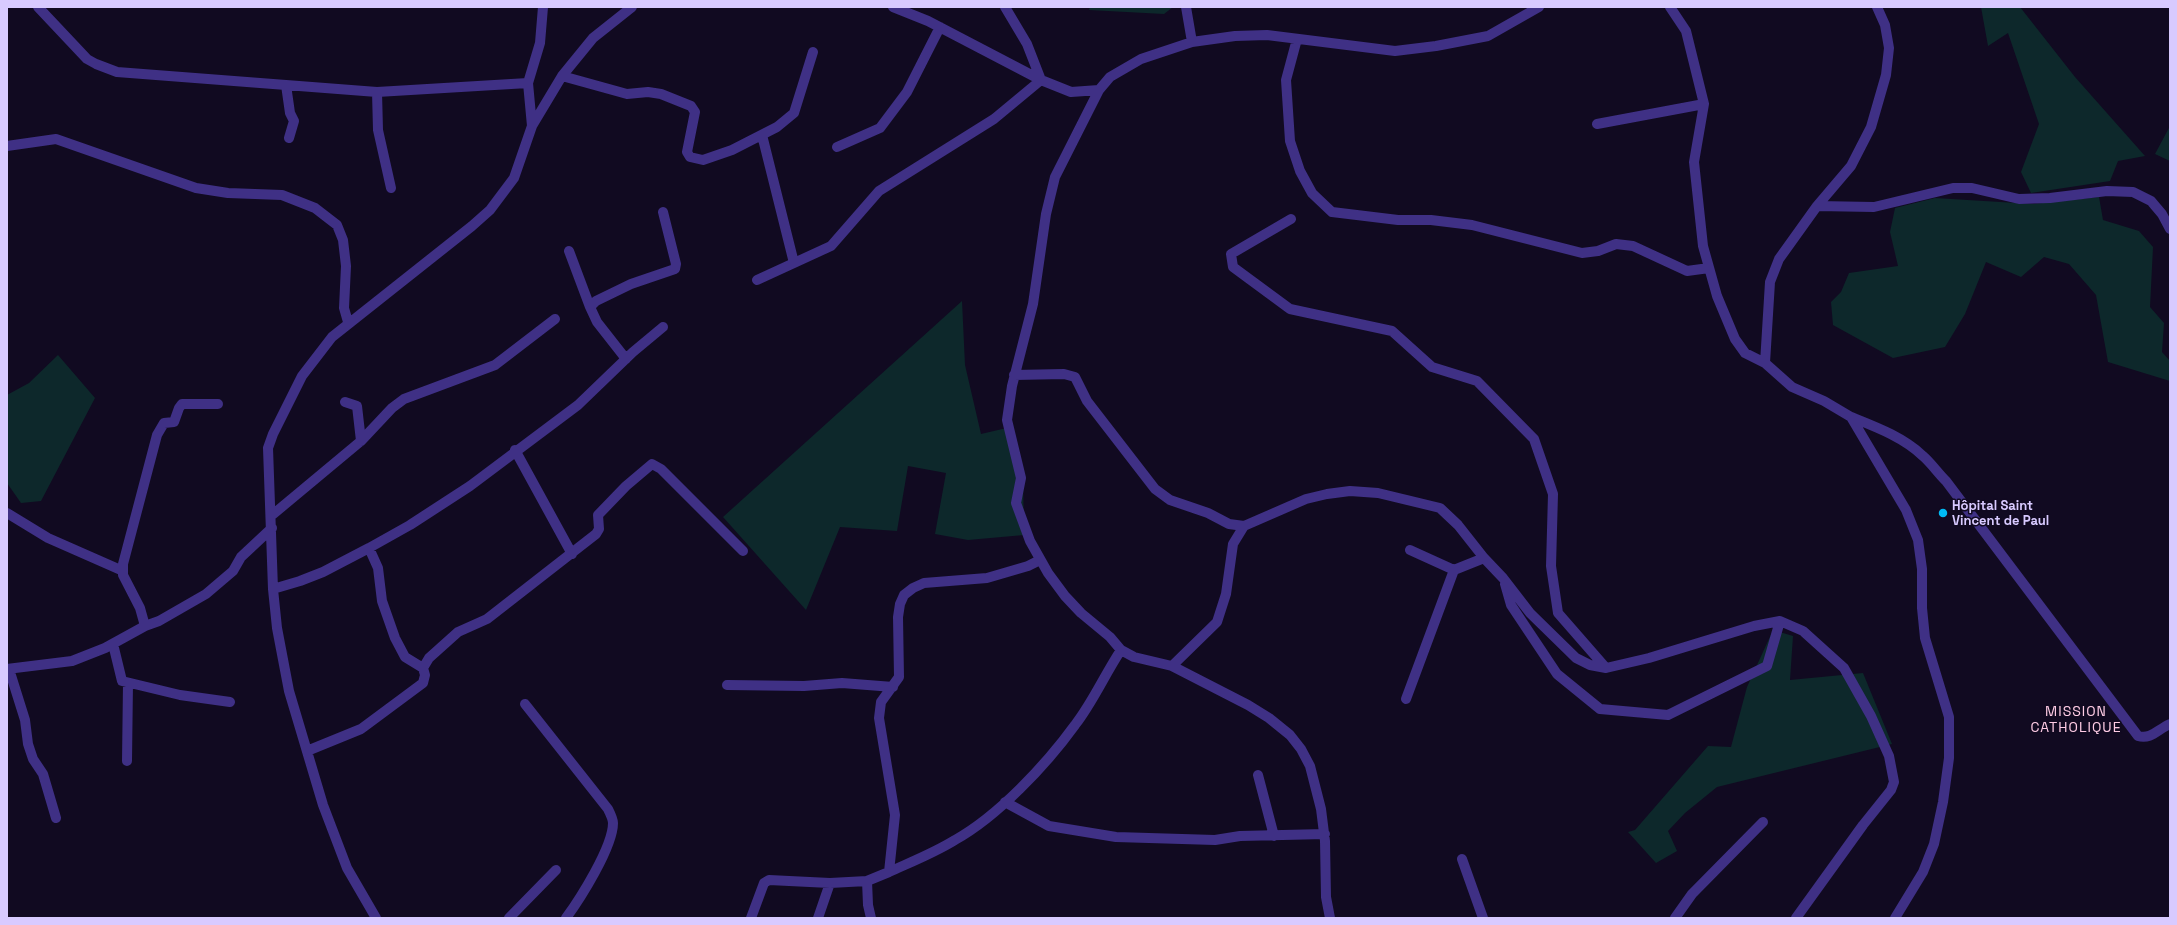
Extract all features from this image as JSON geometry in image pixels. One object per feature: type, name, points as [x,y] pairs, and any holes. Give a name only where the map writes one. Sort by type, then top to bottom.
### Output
[{"type":"street","points":[[38,7],[87,59],[117,72],[377,92],[528,83]]},
{"type":"street","points":[[532,126],[528,83],[540,43],[543,7]]},
{"type":"street","points":[[376,918],[347,868],[323,805],[288,691],[277,628],[273,589],[272,528],[268,454],[273,434],[302,376],[317,354],[332,337],[348,322],[466,231],[490,210],[514,178],[532,126],[562,76],[592,38],[632,7]]},
{"type":"street","points":[[893,7],[940,27],[1041,80],[1071,92],[1099,90]]},
{"type":"street","points":[[1005,7],[1027,44],[1041,80]]},
{"type":"street","points":[[1186,7],[1192,42]]},
{"type":"street","points":[[1330,918],[1326,897],[1325,834],[1316,784],[1310,766],[1301,749],[1290,735],[1248,705],[1172,666],[1134,657],[1121,650],[1110,637],[1081,613],[1060,590],[1040,560],[1030,541],[1016,503],[1021,478],[1007,420],[1014,375],[1033,304],[1046,214],[1056,177],[1099,90],[1110,77],[1141,60],[1192,42],[1235,36],[1268,35],[1395,51],[1436,46],[1488,36],[1538,7]]},
{"type":"street","points":[[1670,7],[1686,31],[1704,104],[1694,162],[1703,246],[1717,296],[1739,346],[1745,353],[1765,363],[1792,387],[1824,401],[1851,417],[1877,427],[1904,442],[1922,455],[1941,476],[2138,736],[2144,738],[2152,736],[2170,724]]},
{"type":"street","points":[[1765,363],[1770,282],[1778,259],[1817,206],[1851,166],[1871,127],[1886,75],[1889,48],[1885,25],[1877,7]]},
{"type":"street","points":[[836,147],[880,128],[907,92],[940,27]]},
{"type":"street","points":[[1297,39],[1286,80],[1290,141],[1300,171],[1312,193],[1332,212],[1398,220],[1431,220],[1472,225],[1582,253],[1598,251],[1616,244],[1622,244],[1633,246],[1687,271],[1709,268]]},
{"type":"street","points":[[562,76],[627,94],[633,95],[648,92],[661,94],[691,106],[695,112],[687,152],[690,157],[698,159],[713,158],[762,135],[794,113],[813,52]]},
{"type":"street","points":[[757,280],[831,246],[878,191],[994,119],[1041,80]]},
{"type":"street","points":[[286,85],[290,113],[294,121],[288,138]]},
{"type":"street","points":[[377,92],[378,130],[391,188]]},
{"type":"street","points":[[1597,124],[1704,104]]},
{"type":"street","points":[[762,135],[794,263]]},
{"type":"street","points":[[7,146],[56,140],[196,188],[228,193],[282,195],[315,208],[328,216],[338,225],[343,240],[346,266],[344,308],[348,322]]},
{"type":"street","points":[[1817,206],[1874,207],[1954,188],[1972,188],[2019,199],[2050,198],[2107,191],[2132,192],[2151,201],[2162,214],[2170,229]]},
{"type":"street","points":[[590,308],[596,301],[631,284],[675,269],[676,264],[663,212]]},
{"type":"street","points":[[1292,219],[1231,254],[1232,267],[1290,309],[1392,331],[1432,367],[1477,381],[1534,439],[1553,494],[1551,566],[1558,613],[1606,668]]},
{"type":"street","points":[[569,251],[590,308],[597,322],[626,359]]},
{"type":"street","points":[[271,516],[361,441],[392,408],[404,399],[495,365],[555,318]]},
{"type":"street","points":[[273,589],[323,572],[369,548],[410,525],[470,486],[515,450],[578,405],[626,359],[663,327]]},
{"type":"street","points":[[1014,375],[1064,374],[1075,377],[1087,401],[1155,489],[1170,500],[1208,513],[1229,524],[1244,526],[1313,497],[1350,491],[1378,493],[1440,508],[1458,525],[1530,612],[1576,658],[1590,665],[1606,668],[1649,658],[1754,626],[1780,621],[1803,631],[1844,668],[1871,716],[1889,756],[1894,782],[1891,790],[1863,825],[1796,918]]},
{"type":"street","points":[[345,402],[357,406],[361,441]]},
{"type":"street","points":[[145,626],[140,608],[123,571],[128,538],[161,426],[164,423],[174,422],[182,404],[218,404]]},
{"type":"street","points":[[1851,417],[1906,510],[1918,540],[1922,569],[1922,608],[1925,638],[1949,717],[1949,758],[1943,802],[1934,844],[1923,872],[1894,918]]},
{"type":"street","points":[[515,450],[572,554]]},
{"type":"street","points":[[423,668],[429,658],[458,632],[487,619],[596,534],[599,529],[598,515],[609,502],[652,464],[661,469],[743,550]]},
{"type":"street","points":[[7,513],[48,538],[123,571]]},
{"type":"street","points":[[1172,666],[1217,622],[1226,594],[1233,544],[1244,526]]},
{"type":"street","points":[[56,818],[45,780],[33,759],[28,744],[25,720],[8,669],[72,661],[113,644],[145,626],[159,621],[206,594],[233,571],[241,557],[272,528]]},
{"type":"street","points":[[307,751],[361,729],[422,683],[425,672],[423,668],[405,657],[395,638],[382,601],[378,568],[369,548]]},
{"type":"street","points":[[1410,550],[1454,570],[1484,558]]},
{"type":"street","points":[[889,872],[895,815],[879,718],[881,702],[893,687],[900,671],[897,635],[900,604],[904,595],[913,588],[924,583],[987,578],[1028,566],[1040,560]]},
{"type":"street","points":[[1406,700],[1454,570]]},
{"type":"street","points":[[1503,578],[1511,605],[1557,674],[1600,709],[1668,715],[1767,666],[1780,621]]},
{"type":"street","points":[[113,644],[119,676],[122,681],[209,700],[230,702]]},
{"type":"street","points":[[751,918],[766,881],[773,879],[830,884],[867,881],[931,853],[956,840],[980,823],[1005,802],[1076,725],[1121,650]]},
{"type":"street","points":[[127,761],[128,683]]},
{"type":"street","points":[[727,685],[804,686],[842,683],[893,687]]},
{"type":"street","points":[[525,704],[608,809],[614,822],[612,834],[598,865],[580,898],[566,918]]},
{"type":"street","points":[[1258,775],[1274,836]]},
{"type":"street","points":[[1005,802],[1049,826],[1116,837],[1215,840],[1240,836],[1325,834]]},
{"type":"street","points":[[1676,918],[1692,894],[1762,822]]},
{"type":"street","points":[[1462,859],[1483,918]]},
{"type":"street","points":[[509,918],[556,870]]},
{"type":"street","points":[[867,881],[868,905],[871,918]]},
{"type":"street","points":[[818,918],[830,884]]},
{"type":"green space","points":[[1090,7],[1173,7],[1164,14],[1089,10]]},
{"type":"green space","points":[[1981,7],[2020,7],[2075,77],[2145,156],[2118,161],[2110,181],[2031,193],[2021,172],[2039,124],[2008,33],[1988,46]]},
{"type":"green space","points":[[2170,126],[2170,161],[2155,154]]},
{"type":"green space","points":[[2099,197],[2103,220],[2139,231],[2153,247],[2150,307],[2164,323],[2162,352],[2170,361],[2170,381],[2108,362],[2096,295],[2069,264],[2044,257],[2021,277],[1986,262],[1965,314],[1945,347],[1893,358],[1833,325],[1831,302],[1841,292],[1849,273],[1898,266],[1890,232],[1895,208],[1935,198],[2033,204]]},
{"type":"green space","points":[[962,301],[965,365],[981,434],[1011,427],[1023,479],[1024,535],[968,540],[935,534],[946,473],[908,466],[897,531],[840,527],[806,610],[723,517]]},
{"type":"green space","points":[[58,355],[95,398],[41,501],[21,503],[7,483],[7,395],[29,383]]},
{"type":"green space","points":[[1773,630],[1793,636],[1790,680],[1863,673],[1892,744],[1717,787],[1685,813],[1668,831],[1677,851],[1656,863],[1628,832],[1635,830],[1708,746],[1731,747],[1747,687]]},
{"type":"place","name":"Hôpital Saint Vincent de Paul","points":[[1943,513]]},
{"type":"district","name":"MISSION CATHOLIQUE","points":[[2076,720]]}]
